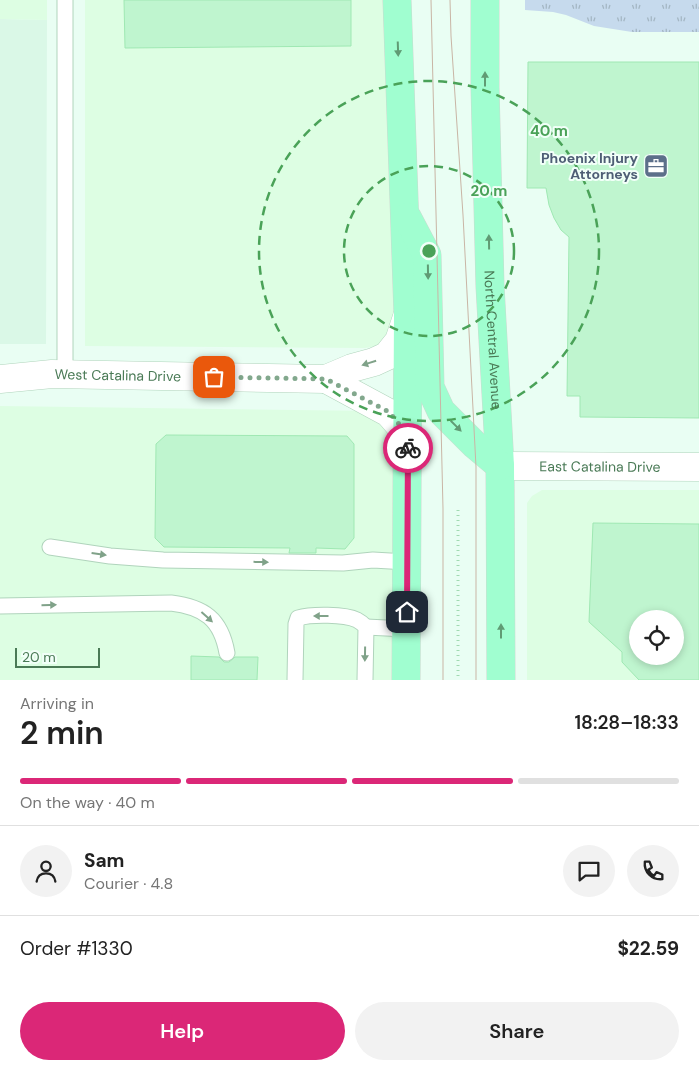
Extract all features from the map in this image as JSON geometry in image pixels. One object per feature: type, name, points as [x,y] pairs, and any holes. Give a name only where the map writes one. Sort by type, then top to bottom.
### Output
[{"type":"main road","points":[[397,0],[408,314],[406,680]]},
{"type":"main road","name":"North Central Avenue","points":[[485,0],[485,97],[490,286],[500,466],[501,680]]},
{"type":"main road","points":[[404,211],[427,255],[430,387],[441,411],[475,445],[500,466]]},
{"type":"street","name":"West Catalina Drive","points":[[0,380],[52,374],[65,376],[326,379],[387,356],[399,341],[408,314]]},
{"type":"street","name":"West Catalina Drive","points":[[326,379],[389,412],[408,435]]},
{"type":"street","name":"East Catalina Drive","points":[[500,466],[699,467]]},
{"type":"lane","points":[[65,0],[65,376]]},
{"type":"lane","points":[[50,547],[110,556],[163,560],[342,563],[372,560],[407,562]]},
{"type":"lane","points":[[0,606],[171,603],[189,605],[208,614],[217,626],[227,653]]},
{"type":"lane","points":[[295,680],[296,624],[298,618],[305,616],[355,618],[362,622],[366,627],[365,680]]},
{"type":"lane","points":[[366,627],[406,629]]},
{"type":"path","points":[[458,510],[458,680]]},
{"type":"shaded area","points":[[0,0],[47,0],[47,20],[0,19]]},
{"type":"shaded area","points":[[85,0],[389,0],[394,326],[382,345],[365,348],[85,346]]},
{"type":"shaded area","points":[[0,19],[47,20],[46,344],[0,344]]},
{"type":"shaded area","points":[[0,406],[376,411],[395,432],[395,680],[0,680]]},
{"type":"shaded area","points":[[542,490],[699,490],[699,680],[527,680],[527,503],[532,496]]},
{"type":"green space","points":[[525,0],[699,0],[699,32],[632,32],[594,26],[566,15],[525,10]]},
{"type":"building","points":[[124,0],[351,0],[351,46],[125,48]]},
{"type":"building","points":[[528,62],[699,62],[699,418],[580,417],[580,396],[567,396],[569,237],[561,230],[554,218],[546,188],[527,188]]},
{"type":"building","points":[[166,435],[347,436],[354,444],[354,538],[345,549],[316,548],[316,553],[289,553],[290,548],[164,547],[155,538],[156,444]]},
{"type":"building","points":[[593,523],[699,524],[699,680],[639,680],[622,662],[622,652],[589,622]]},
{"type":"building","points":[[191,656],[219,657],[224,662],[229,662],[235,657],[258,657],[257,680],[191,680]]},
{"type":"tram line","points":[[431,0],[443,509],[443,680]]},
{"type":"tram line","points":[[450,0],[476,467],[476,680]]},
{"type":"way so far","points":[[214,377],[326,379],[359,398],[389,412],[408,435],[408,448]]},
{"type":"place","name":"Phoenix Injury Attorneys","points":[[656,166]]},
{"type":"route","points":[[407,612],[408,448]]}]
